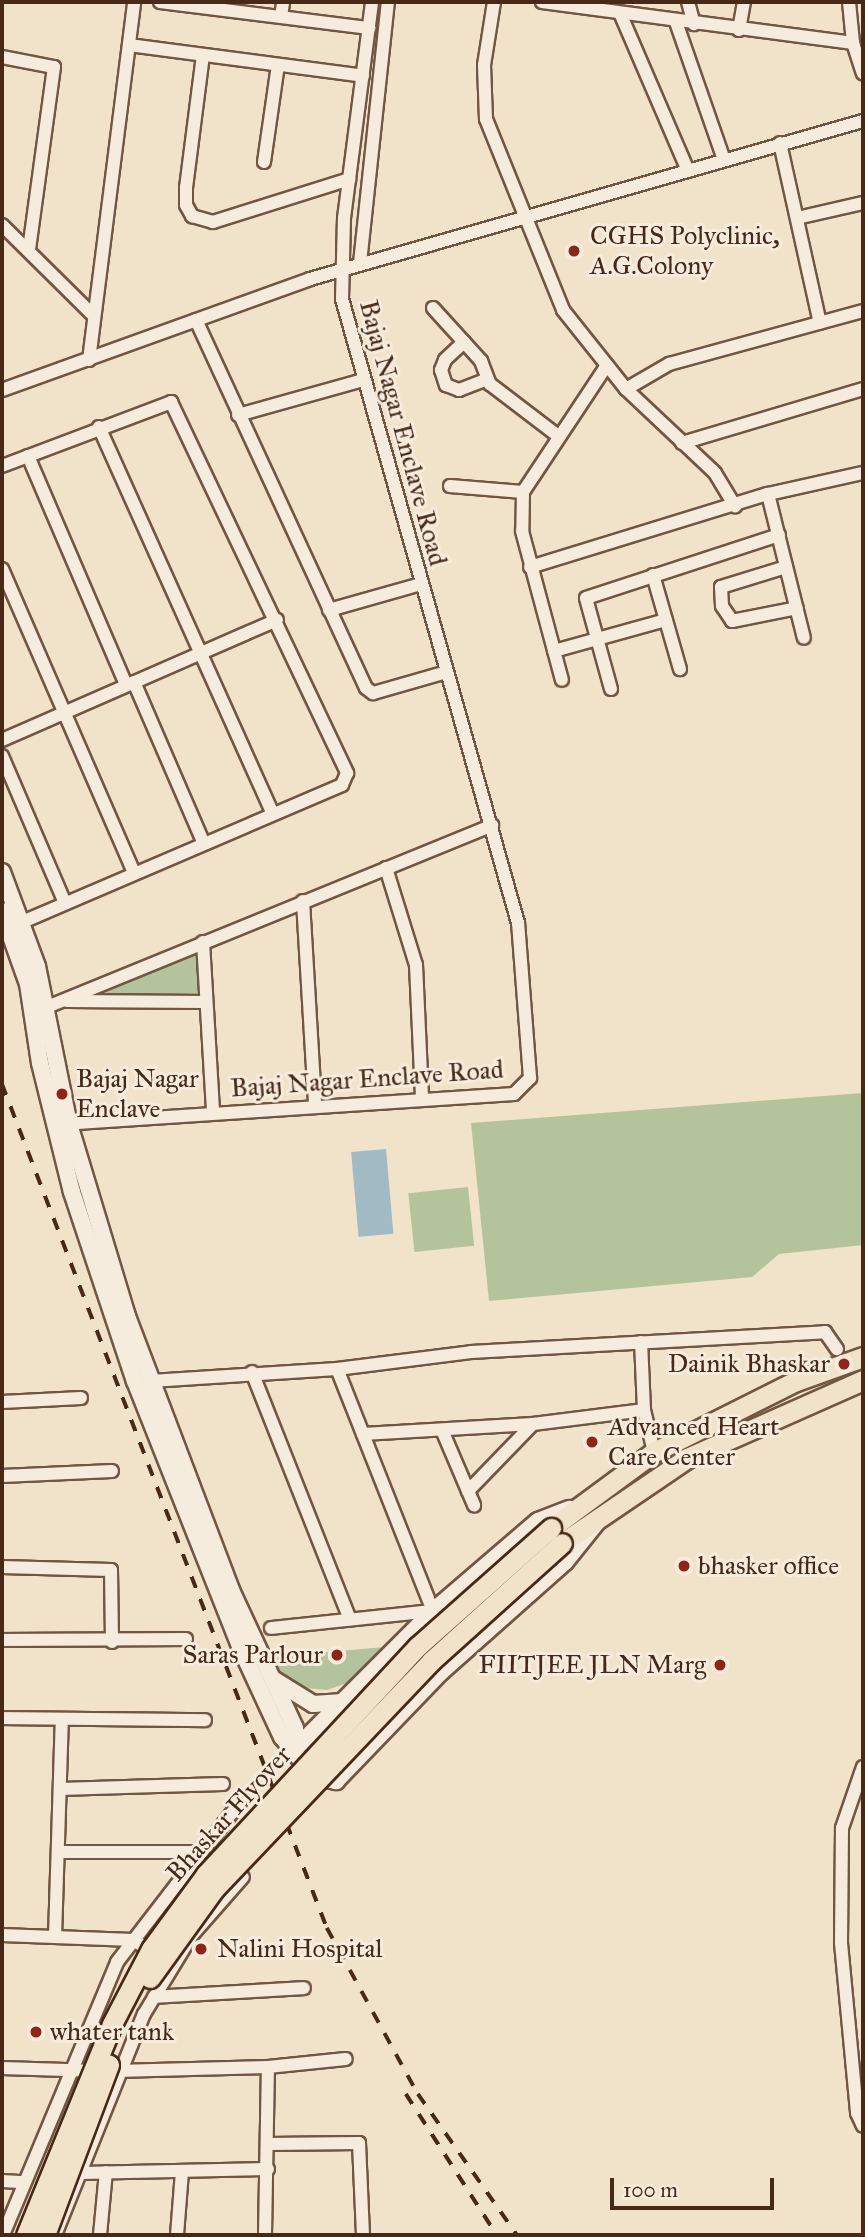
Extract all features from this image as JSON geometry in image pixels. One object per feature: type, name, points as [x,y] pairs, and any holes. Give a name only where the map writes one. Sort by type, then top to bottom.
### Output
[{"type":"main road","name":"Bhaskar Flyover","points":[[45,2235],[122,2033],[162,1957],[215,1888],[431,1661],[557,1535],[579,1505],[654,1452],[796,1381],[863,1357]]},
{"type":"main road","name":"Bhaskar Flyover","points":[[26,2235],[112,2024],[151,1949],[190,1896],[418,1646],[557,1535],[598,1515],[687,1458],[863,1380]]},
{"type":"street","points":[[89,360],[134,2]]},
{"type":"street","points":[[160,2],[210,5],[369,28]]},
{"type":"street","points":[[281,17],[283,2]]},
{"type":"street","name":"Bajaj Nagar Enclave Road","points":[[62,1124],[315,1105],[514,1094],[530,1078],[518,923],[342,299],[341,269],[349,178],[372,2]]},
{"type":"street","points":[[359,263],[388,2]]},
{"type":"street","points":[[494,2],[484,65],[486,119],[563,310],[626,389],[715,473],[735,506]]},
{"type":"street","points":[[542,2],[676,22],[853,43]]},
{"type":"street","points":[[688,2],[694,24]]},
{"type":"street","points":[[738,30],[744,2]]},
{"type":"street","points":[[849,2],[853,43],[863,73]]},
{"type":"street","points":[[620,13],[688,171]]},
{"type":"street","points":[[676,22],[724,160]]},
{"type":"street","points":[[129,45],[363,76]]},
{"type":"street","points":[[202,55],[186,187],[186,205],[192,216],[213,222],[349,178]]},
{"type":"street","points":[[2,57],[54,67],[29,250]]},
{"type":"street","points":[[264,162],[278,65]]},
{"type":"street","points":[[2,390],[359,263],[525,219],[863,121]]},
{"type":"street","points":[[780,143],[820,323]]},
{"type":"street","points":[[797,218],[863,203]]},
{"type":"street","points":[[2,225],[94,316]]},
{"type":"street","points":[[433,308],[481,361],[487,379],[557,435]]},
{"type":"street","points":[[626,389],[669,364],[863,311]]},
{"type":"street","points":[[196,320],[329,610],[370,691],[446,672]]},
{"type":"street","points":[[464,342],[445,360],[441,370],[446,385],[459,390],[487,379]]},
{"type":"street","points":[[562,680],[530,567],[521,522],[523,492],[557,435],[607,365]]},
{"type":"street","points":[[238,415],[363,380]]},
{"type":"street","points":[[682,443],[863,389]]},
{"type":"street","points":[[2,466],[99,427],[171,402],[277,620],[347,774],[342,785],[20,923]]},
{"type":"street","points":[[99,427],[203,652],[273,814]]},
{"type":"street","points":[[28,456],[204,844]]},
{"type":"street","points":[[530,567],[768,494],[863,473]]},
{"type":"street","points":[[450,486],[523,492]]},
{"type":"street","points":[[768,494],[804,638]]},
{"type":"street","points":[[611,689],[586,597],[779,535]]},
{"type":"street","points":[[786,567],[721,587],[722,606],[732,621],[797,608]]},
{"type":"street","points":[[2,569],[134,873]]},
{"type":"street","points":[[653,575],[680,669]]},
{"type":"street","points":[[329,610],[421,584]]},
{"type":"street","points":[[2,740],[277,620]]},
{"type":"street","points":[[554,651],[666,620]]},
{"type":"street","points":[[2,756],[65,904]]},
{"type":"street","points":[[53,1004],[492,825]]},
{"type":"street","points":[[386,868],[405,919],[416,965],[422,1099]]},
{"type":"street","points":[[2,872],[53,1004],[62,1124],[127,1316],[231,1590],[295,1728],[294,1750]]},
{"type":"street","points":[[303,901],[315,1105]]},
{"type":"street","points":[[2,911],[27,984],[101,1284],[177,1490],[242,1651],[282,1737],[314,1776],[336,1781],[434,1679],[565,1562],[596,1527],[598,1515]]},
{"type":"street","points":[[203,942],[213,1112]]},
{"type":"street","points":[[53,1004],[206,1002]]},
{"type":"street","points":[[151,1381],[252,1372],[337,1369],[471,1352],[825,1332],[837,1349]]},
{"type":"street","points":[[641,1342],[643,1410],[654,1452]]},
{"type":"street","points":[[337,1369],[433,1611]]},
{"type":"street","points":[[252,1372],[350,1619]]},
{"type":"street","points":[[2,1402],[81,1398]]},
{"type":"street","points":[[363,1434],[533,1424],[643,1410]]},
{"type":"street","points":[[468,1491],[533,1424]]},
{"type":"street","points":[[443,1430],[474,1505]]},
{"type":"street","points":[[2,1476],[112,1471]]},
{"type":"street","points":[[294,1750],[433,1611],[538,1521],[579,1505]]},
{"type":"street","points":[[2,1567],[111,1570],[112,1642]]},
{"type":"street","points":[[271,1628],[433,1611]]},
{"type":"street","points":[[2,1640],[112,1642],[187,1639]]},
{"type":"street","points":[[269,1675],[293,1695],[313,1704],[343,1702]]},
{"type":"street","points":[[2,1718],[205,1720]]},
{"type":"street","points":[[55,1937],[62,1719]]},
{"type":"street","points":[[863,1767],[842,1828],[841,1943],[857,2113],[863,2126]]},
{"type":"street","points":[[60,1790],[223,1784]]},
{"type":"street","points":[[3,2235],[68,2071],[117,1962],[240,1802]]},
{"type":"street","points":[[58,1852],[200,1852]]},
{"type":"street","points":[[55,2235],[154,1997],[192,1935],[243,1877]]},
{"type":"street","points":[[2,1935],[133,1940],[174,1964]]},
{"type":"street","points":[[154,1997],[304,1988]]},
{"type":"street","points":[[2,2068],[122,2071],[268,2067],[346,2059]]},
{"type":"street","points":[[265,2235],[268,2067]]},
{"type":"street","points":[[268,2144],[359,2143],[363,2235]]},
{"type":"street","points":[[81,2173],[268,2169]]},
{"type":"street","points":[[177,2235],[182,2171]]},
{"type":"street","points":[[100,2235],[106,2172]]},
{"type":"street","points":[[2,2180],[24,2182]]},
{"type":"green space","points":[[197,953],[199,996],[85,1001]]},
{"type":"green space","points":[[863,1093],[863,1245],[779,1254],[752,1277],[489,1301],[471,1123]]},
{"type":"green space","points":[[468,1187],[474,1246],[414,1252],[408,1193]]},
{"type":"green space","points":[[385,1647],[350,1682],[327,1690],[293,1687],[269,1657]]},
{"type":"water","points":[[386,1149],[393,1234],[359,1237],[351,1152]]},
{"type":"railway","points":[[2,1084],[327,1928],[418,2094],[517,2235]]},
{"type":"railway","points":[[406,2094],[497,2235]]},
{"type":"place","name":"CGHS Polyclinic, A.G.Colony","points":[[574,251]]},
{"type":"place","name":"Bajaj Nagar Enclave","points":[[62,1094]]},
{"type":"place","name":"Dainik Bhaskar","points":[[844,1364]]},
{"type":"place","name":"Advanced Heart Care Center","points":[[592,1442]]},
{"type":"place","name":"bhasker office","points":[[684,1566]]},
{"type":"place","name":"Saras Parlour","points":[[337,1655]]},
{"type":"place","name":"FIITJEE JLN Marg","points":[[720,1665]]},
{"type":"place","name":"Nalini Hospital","points":[[201,1949]]},
{"type":"place","name":"whater tank","points":[[36,2032]]}]
